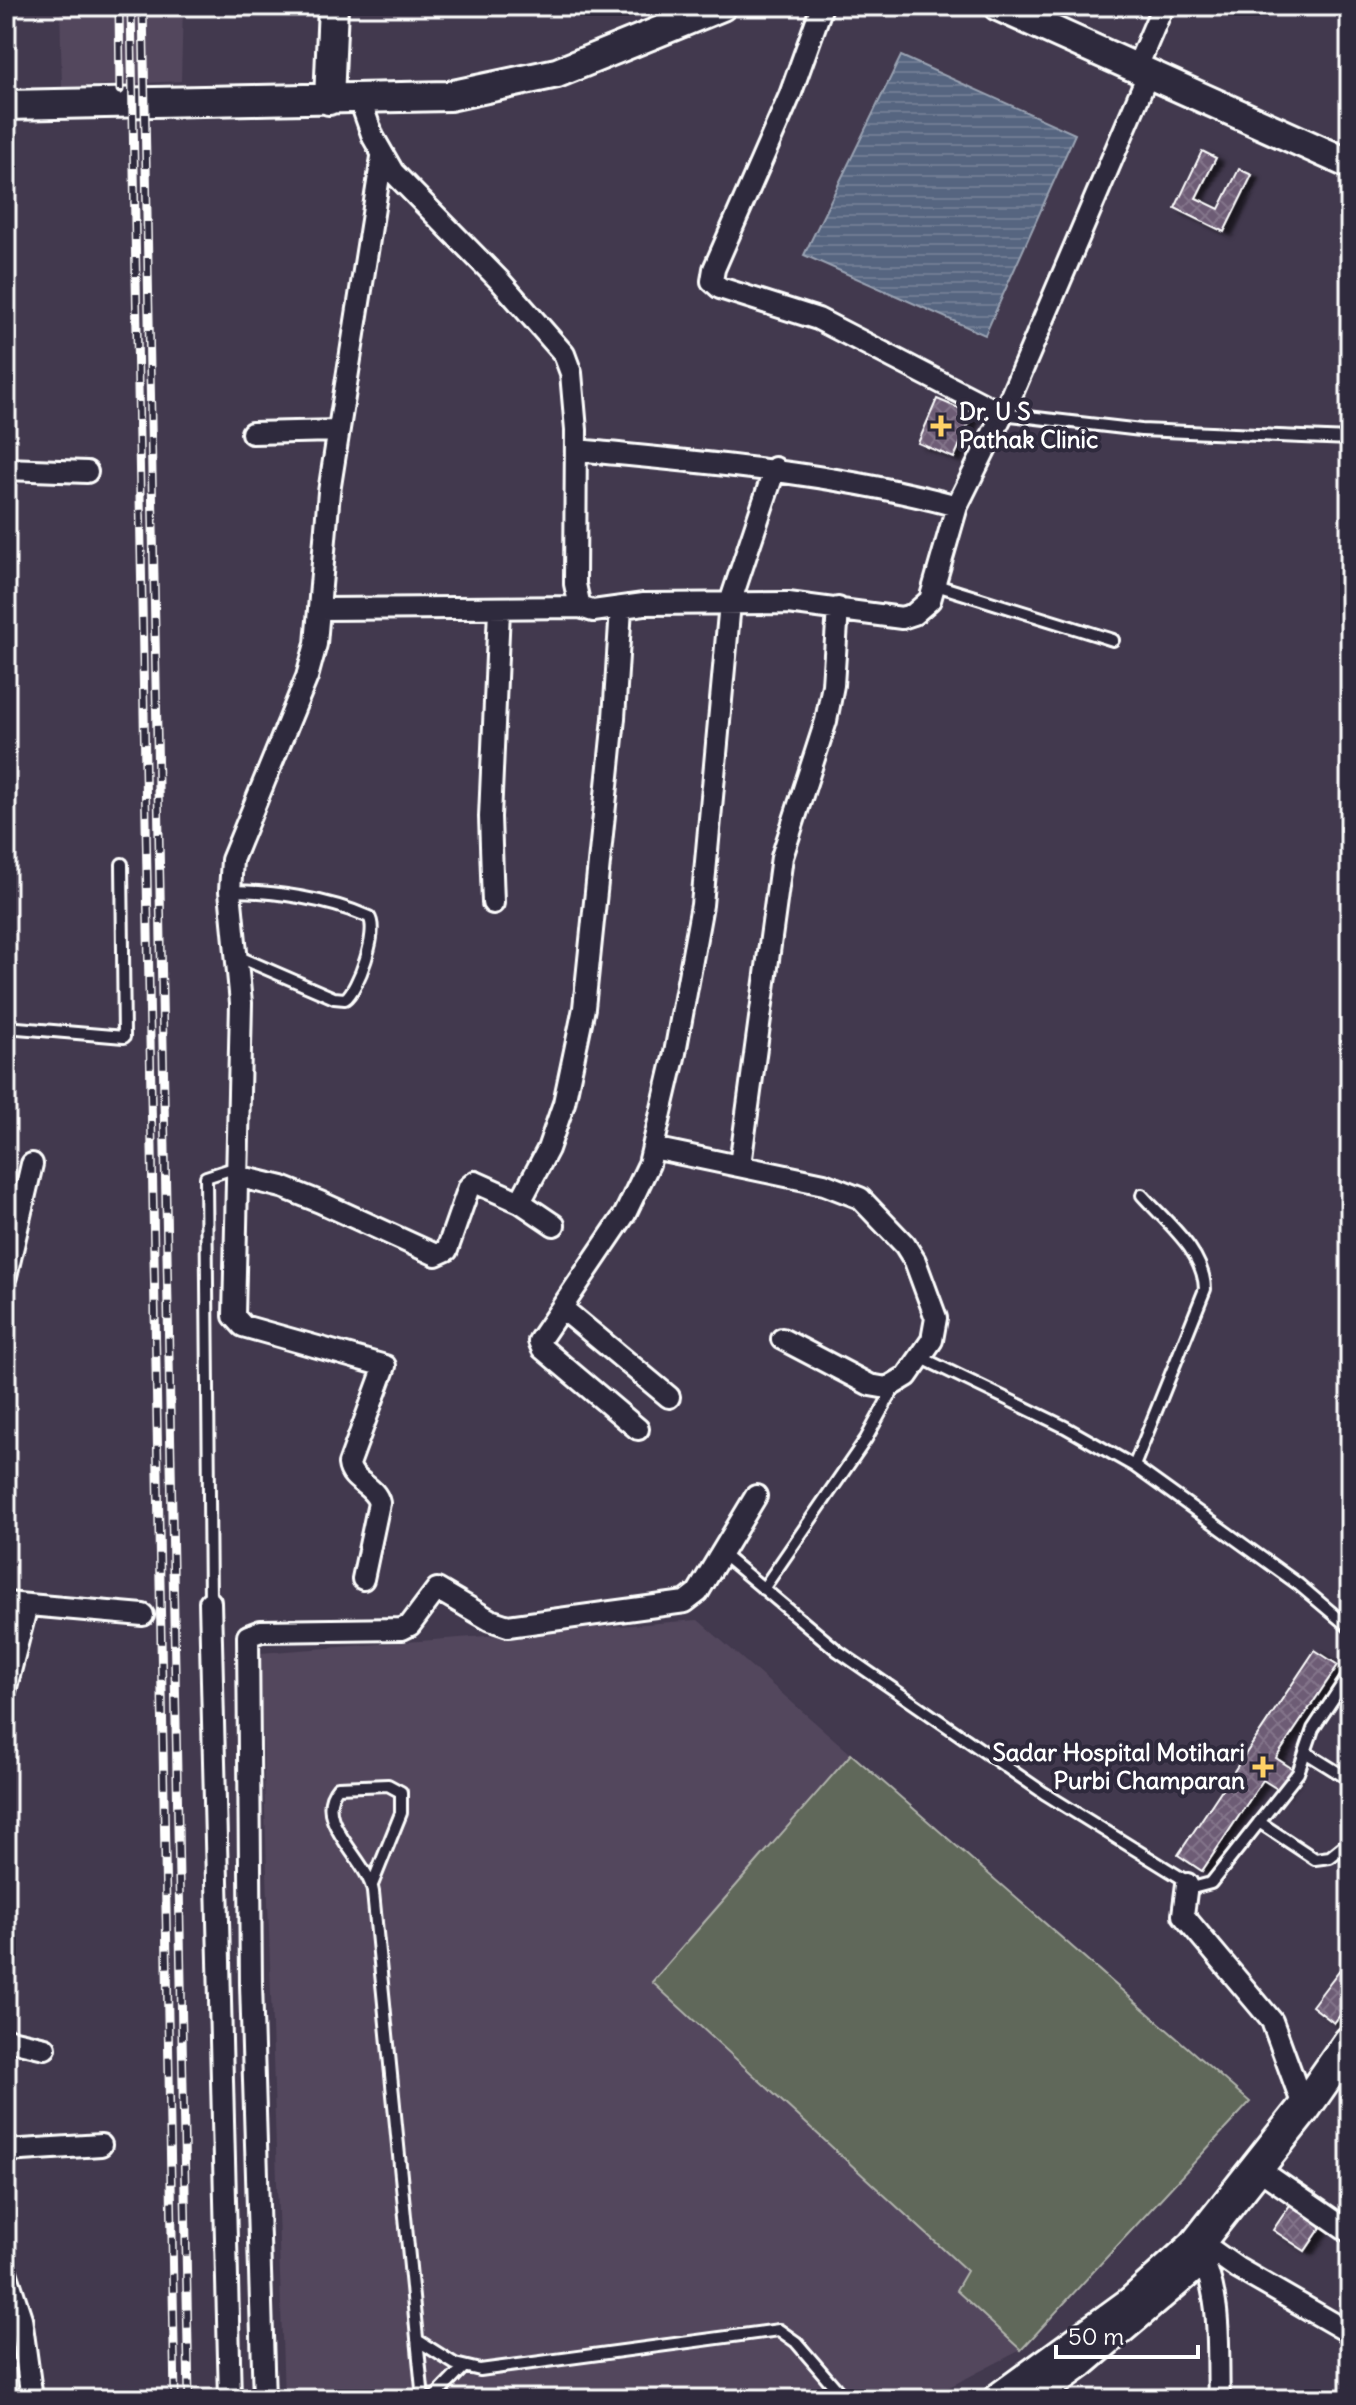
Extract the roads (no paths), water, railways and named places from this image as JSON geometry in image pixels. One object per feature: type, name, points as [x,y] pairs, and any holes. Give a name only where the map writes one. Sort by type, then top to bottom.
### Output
[{"type":"main road","points":[[1000,2399],[1200,2250],[1350,2042]]},
{"type":"street","points":[[329,100],[333,6]]},
{"type":"street","points":[[6,105],[449,96],[557,73],[722,6]]},
{"type":"street","points":[[822,6],[804,59],[714,269],[712,281],[720,288],[828,324],[1002,414]]},
{"type":"street","points":[[998,6],[1350,164]]},
{"type":"street","points":[[322,609],[580,607],[587,610],[644,604],[788,603],[902,618],[922,609],[936,585],[957,506],[1002,414],[1143,70],[1163,6]]},
{"type":"street","points":[[360,100],[382,157],[546,330],[564,354],[572,384],[577,450],[575,584],[580,607]]},
{"type":"street","points":[[363,1579],[378,1499],[353,1475],[349,1464],[385,1366],[243,1326],[235,1320],[241,1003],[230,891],[235,848],[307,677],[322,609],[326,519],[382,157]]},
{"type":"street","points":[[252,433],[338,431]]},
{"type":"street","points":[[577,450],[775,468],[898,490],[957,506]]},
{"type":"street","points":[[638,1429],[542,1348],[540,1338],[625,1214],[653,1148],[702,905],[730,603],[775,468]]},
{"type":"street","points":[[6,469],[87,472]]},
{"type":"street","points":[[520,1202],[548,1149],[564,1103],[584,1008],[613,733],[621,608]]},
{"type":"street","points":[[740,1165],[782,857],[826,721],[833,685],[838,608]]},
{"type":"street","points":[[493,903],[490,817],[499,610]]},
{"type":"street","points":[[653,1148],[843,1190],[872,1209],[910,1253],[934,1310],[935,1332],[907,1376],[894,1386],[870,1385],[782,1339]]},
{"type":"street","points":[[6,1276],[32,1164]]},
{"type":"street","points":[[237,1172],[320,1202],[436,1255],[447,1250],[472,1182],[520,1202],[554,1225]]},
{"type":"street","points":[[562,1308],[669,1397]]},
{"type":"street","points":[[264,2399],[251,1984],[248,1636],[261,1631],[402,1629],[410,1625],[437,1589],[490,1620],[508,1626],[677,1604],[694,1597],[756,1496]]},
{"type":"street","points":[[210,1602],[230,2399]]},
{"type":"street","points":[[6,1603],[143,1615]]},
{"type":"street","points":[[6,1687],[27,1605]]},
{"type":"street","points":[[1187,1884],[1183,1915],[1272,2021],[1304,2108]]},
{"type":"street","points":[[6,2039],[45,2048]]},
{"type":"street","points":[[6,2151],[101,2145]]},
{"type":"street","points":[[1257,2168],[1350,2232]]},
{"type":"street","points":[[1200,2250],[1350,2333]]},
{"type":"street","points":[[1038,2399],[1084,2366],[1200,2250]]},
{"type":"street","points":[[1200,2250],[1215,2311],[1219,2399]]},
{"type":"street","points":[[6,2272],[21,2318],[32,2399]]},
{"type":"lane","points":[[1002,414],[1141,430],[1350,439]]},
{"type":"lane","points":[[936,585],[1113,640]]},
{"type":"lane","points":[[6,1027],[124,1037],[122,864]]},
{"type":"lane","points":[[230,891],[256,891],[345,909],[369,917],[374,928],[358,981],[345,999],[334,998],[237,956]]},
{"type":"lane","points":[[210,1602],[206,1177],[237,1172]]},
{"type":"lane","points":[[1134,1466],[1205,1289],[1203,1268],[1196,1256],[1142,1195]]},
{"type":"lane","points":[[920,1357],[1065,1427],[1134,1466],[1298,1584],[1350,1628]]},
{"type":"lane","points":[[763,1589],[866,1439],[894,1386]]},
{"type":"lane","points":[[721,1553],[838,1651],[1044,1793],[1196,1887],[1211,1883],[1298,1773],[1313,1729],[1350,1673]]},
{"type":"lane","points":[[1305,1752],[1350,1780]]},
{"type":"lane","points":[[372,1885],[401,1813],[401,1792],[388,1785],[338,1787],[330,1801],[333,1822],[372,1885],[423,2399]]},
{"type":"lane","points":[[1259,1822],[1315,1859],[1330,1857],[1350,1841]]},
{"type":"lane","points":[[417,2340],[463,2368],[496,2369],[779,2330],[796,2342],[845,2399]]},
{"type":"lane","points":[[433,2399],[463,2368]]},
{"type":"water","points":[[901,56],[1075,134],[985,335],[804,255]]},
{"type":"railway","points":[[119,6],[120,90]]},
{"type":"railway","points":[[131,6],[175,2399]]},
{"type":"railway","points":[[143,6],[189,2399]]},
{"type":"place","name":"Dr. U S Pathak Clinic","points":[[941,426]]},
{"type":"place","name":"Sadar Hospital Motihari Purbi Champaran","points":[[1263,1767]]}]
